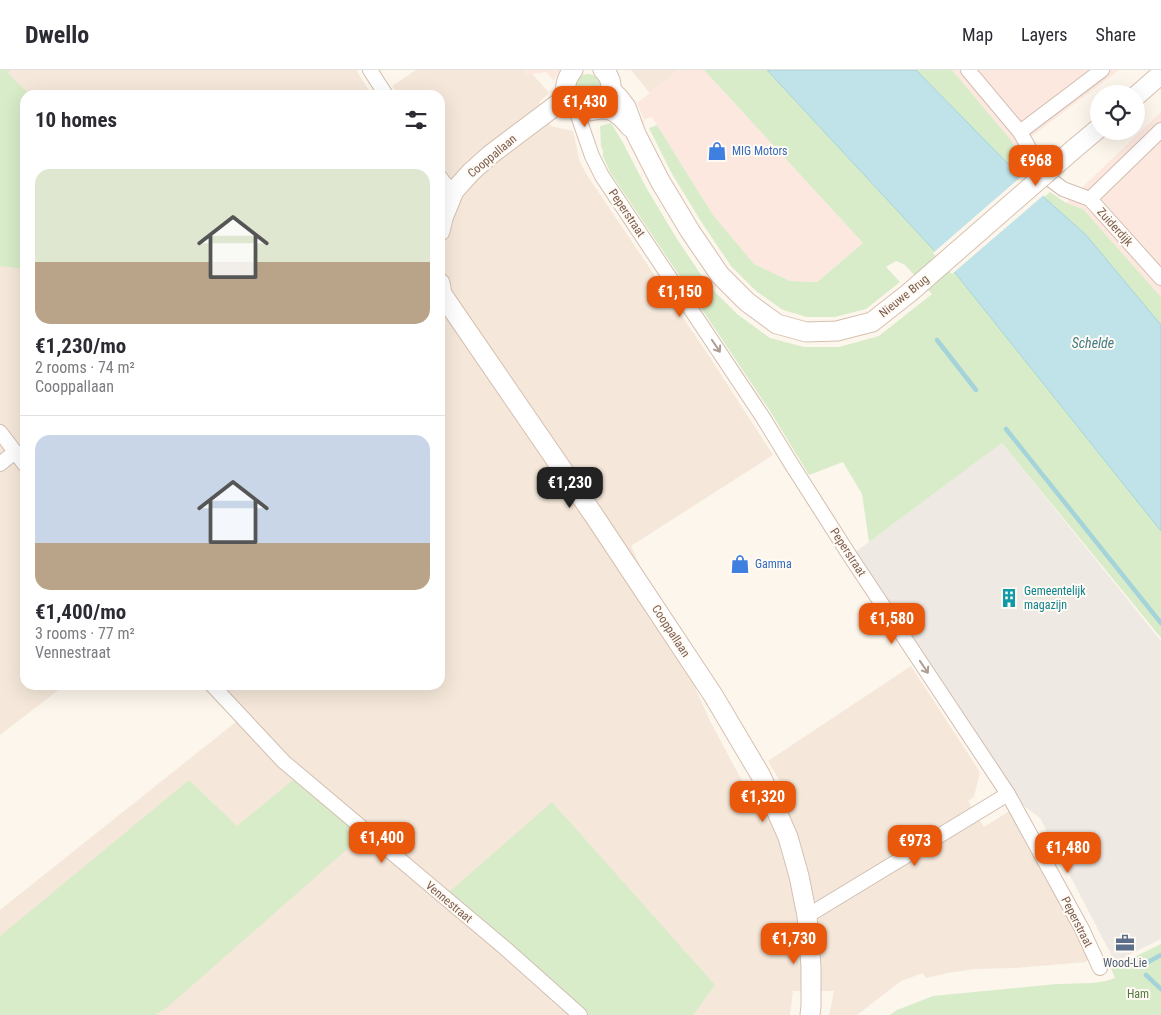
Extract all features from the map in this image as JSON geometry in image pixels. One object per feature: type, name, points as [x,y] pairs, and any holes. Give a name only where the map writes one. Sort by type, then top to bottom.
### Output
[{"type":"street","points":[[370,70],[383,90]]},
{"type":"street","points":[[573,70],[568,76],[565,90],[583,106],[607,101],[612,90]]},
{"type":"street","name":"Nieuwe Brug","points":[[603,70],[610,78],[612,90],[626,107],[636,134],[660,181],[690,231],[720,275],[747,302],[777,324],[806,332],[837,331],[872,322],[909,293],[1090,136]]},
{"type":"street","name":"Zuiderdijk","points":[[968,70],[1020,132],[1035,160],[1047,177],[1063,189],[1090,199],[1161,278]]},
{"type":"street","points":[[1020,132],[1102,70]]},
{"type":"street","points":[[1145,88],[1161,74]]},
{"type":"street","name":"Nieuwe Brug","points":[[583,106],[607,109],[622,116],[636,134]]},
{"type":"street","name":"Peperstraat","points":[[583,106],[587,142],[602,176],[762,416],[850,556],[1008,794],[1082,929],[1100,968]]},
{"type":"street","name":"Cooppallaan","points":[[445,213],[454,191],[490,155],[583,106]]},
{"type":"street","points":[[1090,199],[1161,130]]},
{"type":"street","points":[[445,184],[454,191]]},
{"type":"street","name":"Cooppallaan","points":[[445,298],[713,695],[761,776],[788,837],[799,876],[807,916],[811,967],[810,1015]]},
{"type":"street","points":[[0,432],[20,458]]},
{"type":"street","points":[[0,464],[15,452]]},
{"type":"street","name":"Vennestraat","points":[[217,690],[284,762],[506,949],[580,1015]]},
{"type":"street","points":[[807,916],[1008,794]]},
{"type":"shaded area","points":[[0,70],[356,70],[369,90],[20,90],[20,690],[58,690],[0,735]]},
{"type":"shaded area","points":[[416,70],[528,70],[549,92],[539,102],[551,126],[573,131],[580,162],[587,175],[773,455],[631,546],[711,723],[754,803],[781,783],[768,761],[911,666],[980,772],[974,797],[968,801],[984,827],[1008,812],[1008,794],[1089,958],[1086,962],[1015,968],[975,969],[926,978],[923,973],[901,981],[857,1015],[829,1015],[834,991],[793,991],[790,1015],[0,1015],[0,910],[237,721],[209,690],[445,690],[445,90],[395,90],[392,86]]},
{"type":"shaded area","points":[[523,70],[560,70],[554,81],[546,72],[526,75]]},
{"type":"shaded area","points":[[631,70],[679,70],[650,93]]},
{"type":"shaded area","points":[[679,70],[704,70],[863,243],[817,282],[790,281],[754,264],[713,215],[652,117],[645,119],[636,134],[644,119],[637,103]]},
{"type":"shaded area","points":[[952,70],[1119,70],[1099,85],[1090,85],[1090,92],[1015,149],[1010,139]]},
{"type":"shaded area","points":[[1161,112],[1161,297],[1083,209],[1066,203],[1132,140],[1145,140],[1145,127]]},
{"type":"shaded area","points":[[1002,443],[1161,641],[1161,939],[1115,962],[1040,818],[1008,794],[850,556]]},
{"type":"green space","points":[[0,70],[10,70],[8,73],[25,90],[20,90],[20,268],[0,266]]},
{"type":"green space","points":[[704,70],[767,70],[956,274],[1161,531],[1161,638],[1002,443],[869,542],[862,494],[843,462],[809,475],[770,411],[610,172],[601,147],[600,126],[611,123],[647,189],[708,285],[737,314],[770,338],[804,347],[839,347],[879,336],[932,294],[905,265],[896,261],[886,267],[900,282],[866,309],[835,317],[807,317],[783,310],[756,291],[731,266],[702,223],[672,174],[649,128],[657,125],[713,215],[754,264],[790,281],[817,282],[863,243]]},
{"type":"green space","points":[[916,70],[952,70],[1010,139],[1023,161],[1017,173]]},
{"type":"green space","points":[[588,74],[597,78],[601,87],[597,96],[588,100],[579,96],[575,87],[579,78]]},
{"type":"green space","points":[[1050,192],[1066,203],[1083,209],[1161,297],[1161,325],[1086,235],[1044,197]]},
{"type":"green space","points":[[189,780],[237,826],[293,780],[362,836],[169,1006],[155,1015],[0,1015],[0,936]]},
{"type":"green space","points":[[552,802],[715,985],[693,1015],[588,1015],[448,893]]},
{"type":"green space","name":"Ham","points":[[1161,944],[1161,1015],[890,1015],[897,1010],[933,996],[1106,981],[1115,978],[1111,968]]},
{"type":"water","name":"Schelde","points":[[767,70],[916,70],[1017,173],[1086,235],[1161,325],[1161,531],[956,274]]},
{"type":"pier","points":[[1023,175],[1045,194],[952,274],[933,253]]},
{"type":"waterway","points":[[937,340],[976,390]]},
{"type":"waterway","points":[[1006,429],[1161,623]]},
{"type":"waterway","points":[[1141,966],[1161,955]]},
{"type":"waterway","points":[[1146,975],[1161,989]]},
{"type":"place","name":"MIG Motors","points":[[717,151]]},
{"type":"place","name":"Gamma","points":[[740,564]]},
{"type":"place","name":"Gemeentelijk magazijn","points":[[1009,598]]},
{"type":"place","name":"Wood-Lie","points":[[1125,943]]}]
